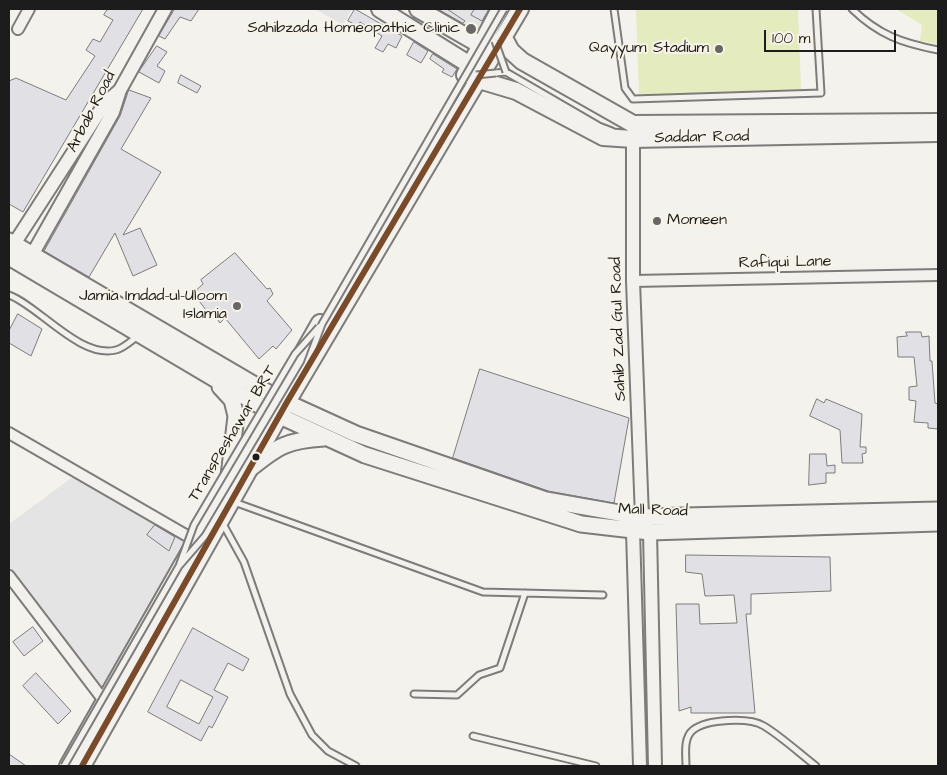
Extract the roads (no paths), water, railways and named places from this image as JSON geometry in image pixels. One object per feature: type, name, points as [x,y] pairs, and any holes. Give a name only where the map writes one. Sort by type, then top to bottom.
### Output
[{"type":"main road","points":[[380,9],[470,65]]},
{"type":"main road","points":[[418,9],[479,44]]},
{"type":"main road","points":[[396,206],[479,80],[520,9]]},
{"type":"main road","points":[[82,766],[221,519],[229,494],[396,206],[470,65],[479,44],[498,15]]},
{"type":"main road","name":"Saddar Road","points":[[504,38],[511,51],[522,61],[633,124],[731,130],[938,133]]},
{"type":"main road","name":"Saddar Road","points":[[479,80],[516,91],[603,138],[632,139],[731,130],[938,122]]},
{"type":"main road","name":"Mall Road","points":[[10,247],[32,255],[328,438],[365,455],[581,524],[650,532],[938,523]]},
{"type":"main road","name":"Mall Road","points":[[10,247],[141,334],[211,376],[278,407],[546,500],[642,517],[938,510]]},
{"type":"main road","points":[[211,376],[232,400],[236,416],[229,494]]},
{"type":"main road","points":[[249,470],[278,407]]},
{"type":"main road","points":[[68,766],[196,541],[229,494],[249,470],[274,449],[287,442],[299,439],[328,438]]},
{"type":"street","points":[[18,29],[29,9]]},
{"type":"street","name":"Arbab Road","points":[[32,255],[113,112],[120,90],[165,9]]},
{"type":"street","points":[[10,247],[105,102],[120,90]]},
{"type":"street","name":"Sahib Zad Gul Road","points":[[632,139],[633,281],[642,517],[650,532],[654,766]]},
{"type":"street","name":"Rafiqui Lane","points":[[633,281],[938,275]]},
{"type":"street","points":[[9,433],[196,541]]},
{"type":"street","points":[[640,766],[633,531],[642,517]]},
{"type":"street","points":[[9,576],[105,702]]},
{"type":"lane","name":"TransPeshawar BRT","points":[[179,566],[205,536],[307,364],[322,324],[461,86],[498,15],[504,9]]},
{"type":"lane","points":[[614,9],[625,88],[633,99],[821,92],[816,9]]},
{"type":"lane","points":[[852,9],[874,28],[911,45],[938,50]]},
{"type":"lane","name":"TransPeshawar BRT","points":[[498,15],[495,41],[506,72]]},
{"type":"lane","points":[[461,86],[476,76],[506,72],[598,126],[621,134],[703,133],[731,130]]},
{"type":"lane","points":[[703,133],[731,130]]},
{"type":"lane","points":[[9,295],[70,336],[103,353],[118,350],[141,334]]},
{"type":"lane","name":"TransPeshawar BRT","points":[[64,766],[179,566],[194,525],[295,354],[322,324]]},
{"type":"lane","points":[[229,494],[483,592],[603,595]]},
{"type":"lane","points":[[221,519],[244,562],[290,694],[312,735],[328,751],[356,766]]},
{"type":"lane","points":[[414,694],[457,696],[479,675],[500,668],[525,593]]},
{"type":"lane","points":[[686,766],[685,742],[692,730],[709,722],[733,720],[762,724],[816,766]]},
{"type":"lane","points":[[473,736],[596,766]]},
{"type":"place","name":"Sahibzada Homeopathic Clinic","points":[[471,29]]},
{"type":"place","name":"Qayyum Stadium","points":[[719,49]]},
{"type":"place","name":"Momeen","points":[[657,221]]},
{"type":"place","name":"Jamia Imdad-ul-Uloom Islamia","points":[[237,306]]}]
